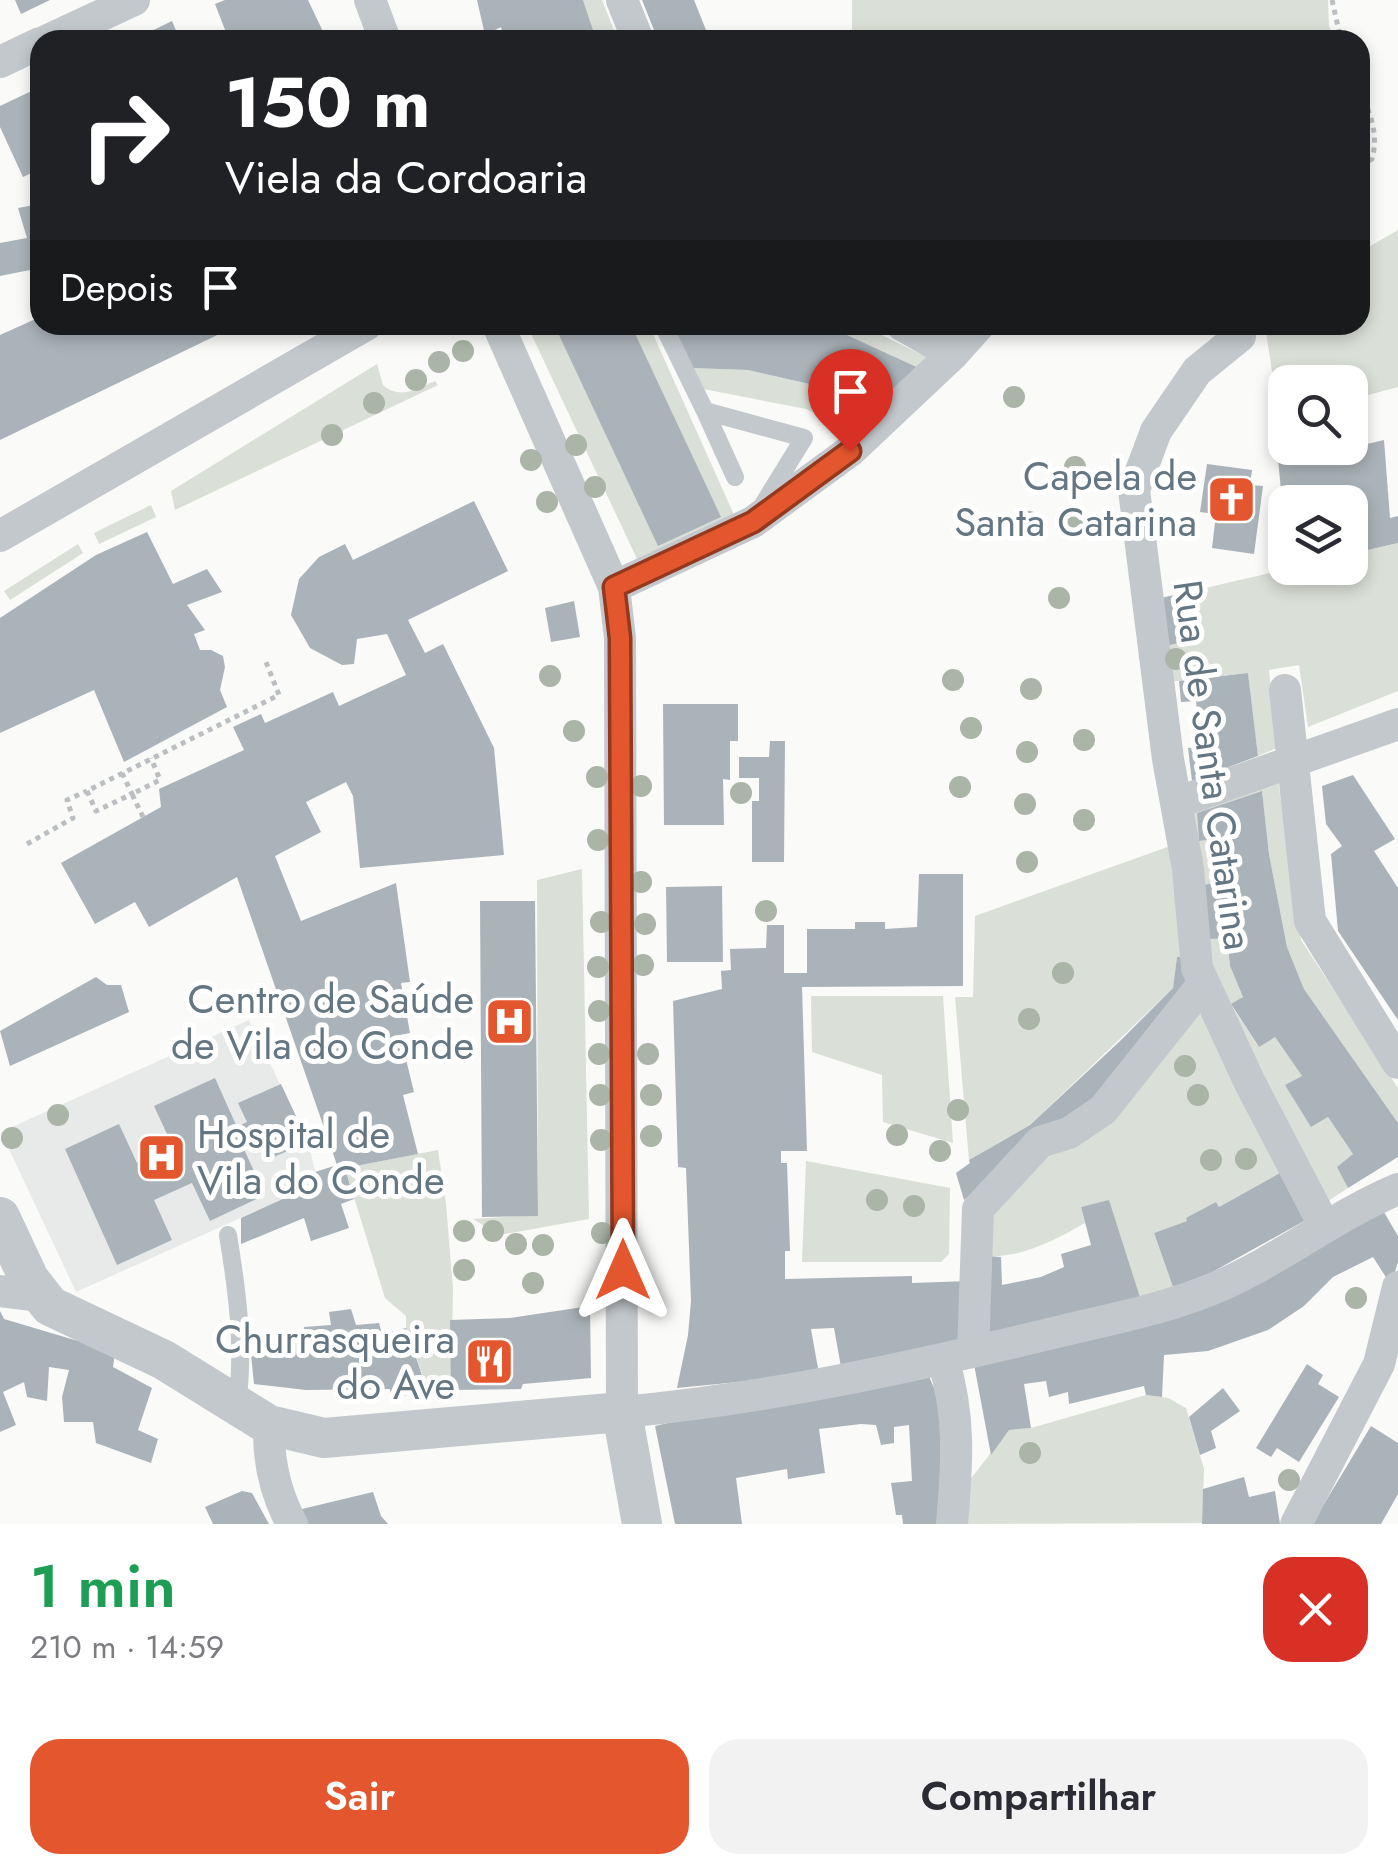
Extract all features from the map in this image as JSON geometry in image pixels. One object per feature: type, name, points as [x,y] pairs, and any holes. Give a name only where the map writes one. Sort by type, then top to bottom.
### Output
[{"type":"street","points":[[70,30],[134,0]]},
{"type":"street","points":[[370,0],[381,30]]},
{"type":"street","points":[[622,0],[634,30]]},
{"type":"street","points":[[0,62],[30,48]]},
{"type":"street","points":[[0,536],[349,335]]},
{"type":"street","points":[[502,335],[614,587],[620,638],[622,1412],[642,1524]]},
{"type":"street","points":[[920,335],[953,354]]},
{"type":"street","points":[[614,587],[753,522],[850,451],[970,335]]},
{"type":"street","name":"Rua de Santa Catarina","points":[[1240,335],[1197,371],[1156,431],[1134,490],[1188,869],[1197,968],[1248,1080],[1324,1225]]},
{"type":"street","points":[[1285,690],[1310,920],[1398,1063]]},
{"type":"street","points":[[1176,802],[1398,724]]},
{"type":"street","points":[[952,1524],[958,1356],[978,1210],[1040,1142],[1070,1133],[1103,1110],[1204,983]]},
{"type":"street","points":[[2,1232],[19,1293],[164,1360],[253,1415],[324,1438],[726,1402],[958,1356],[1188,1298],[1232,1280],[1352,1209],[1398,1190]]},
{"type":"street","points":[[1296,1524],[1379,1364],[1398,1287]]},
{"type":"street","points":[[253,1415],[292,1524]]},
{"type":"lane","points":[[668,335],[735,477]]},
{"type":"lane","points":[[704,411],[804,438],[753,522]]},
{"type":"lane","points":[[228,1234],[242,1372],[253,1415]]},
{"type":"path","points":[[1332,0],[1338,30]]},
{"type":"path","points":[[1370,114],[1376,142],[1370,160]]},
{"type":"path","points":[[27,844],[73,818],[66,800],[279,695],[266,662]]},
{"type":"path","points":[[87,790],[96,811],[160,780],[151,758]]},
{"type":"path","points":[[122,773],[142,817]]},
{"type":"shaded area","points":[[583,0],[602,0],[614,30],[593,30]]},
{"type":"shaded area","points":[[852,0],[1328,0],[1331,30],[852,30]]},
{"type":"shaded area","points":[[1398,230],[1398,387],[1368,395],[1368,365],[1271,365],[1267,335],[1370,335],[1370,246]]},
{"type":"shaded area","points":[[532,335],[653,335],[735,517],[638,561]]},
{"type":"shaded area","points":[[847,335],[882,335],[935,361],[921,369]]},
{"type":"shaded area","points":[[377,364],[383,385],[396,392],[408,392],[435,381],[438,385],[175,510],[171,491]]},
{"type":"shaded area","points":[[691,368],[748,370],[814,385],[871,409],[858,432],[806,409],[703,389]]},
{"type":"shaded area","points":[[151,505],[156,517],[99,544],[94,533]]},
{"type":"shaded area","points":[[1398,543],[1398,691],[1308,727],[1299,665],[1269,670],[1277,748],[1258,756],[1248,673],[1169,682],[1162,647],[1199,638],[1188,592],[1268,574],[1268,585],[1368,585],[1368,550]]},
{"type":"shaded area","points":[[78,544],[83,553],[10,600],[4,591]]},
{"type":"shaded area","points":[[1278,781],[1301,940],[1398,1088],[1398,1123],[1304,989],[1287,947],[1262,792],[1197,813],[1199,841],[1215,839],[1219,882],[1204,885],[1227,938],[1230,966],[1243,997],[1231,1005],[1258,1046],[1275,1037],[1302,1076],[1286,1085],[1312,1126],[1328,1117],[1353,1154],[1338,1167],[1348,1188],[1322,1205],[1209,973],[1187,812]]},
{"type":"shaded area","points":[[1173,845],[1186,957],[1177,958],[1173,988],[1030,1125],[969,1160],[955,997],[973,997],[975,916]]},
{"type":"shaded area","points":[[582,869],[589,1219],[499,1235],[473,1219],[538,1215],[537,880]]},
{"type":"shaded area","points":[[811,996],[943,996],[953,1143],[883,1122],[882,1075],[812,1052]]},
{"type":"shaded area","points":[[1206,1006],[1287,1169],[1219,1207],[1216,1202],[1187,1221],[1154,1233],[1173,1287],[1140,1297],[1109,1201],[1081,1207],[1085,1223],[1050,1241],[1013,1254],[987,1256],[993,1206]]},
{"type":"shaded area","name":"Hospital de Vila do Conde","points":[[249,1020],[308,1142],[318,1183],[76,1292],[1,1132]]},
{"type":"shaded area","points":[[438,1150],[453,1289],[451,1382],[426,1385],[406,1328],[406,1316],[385,1298],[345,1168]]},
{"type":"shaded area","points":[[806,1161],[950,1188],[949,1254],[941,1262],[802,1262]]},
{"type":"shaded area","points":[[1146,1395],[1168,1398],[1186,1408],[1204,1469],[1202,1523],[960,1524],[965,1486],[1009,1430],[1031,1428]]},
{"type":"building","points":[[15,0],[50,0],[21,14]]},
{"type":"building","points":[[225,0],[308,0],[322,30],[225,30],[215,4]]},
{"type":"building","points":[[477,0],[583,0],[593,30],[501,27],[484,30]]},
{"type":"building","points":[[642,0],[694,0],[706,30],[654,30]]},
{"type":"building","points":[[172,21],[176,30],[154,30]]},
{"type":"building","points":[[30,92],[30,174],[23,177],[0,127],[0,106]]},
{"type":"building","points":[[30,206],[30,270],[0,276],[0,243],[27,238],[18,208]]},
{"type":"building","points":[[30,322],[30,335],[217,335],[0,440],[0,335]]},
{"type":"building","points":[[559,335],[636,335],[721,517],[658,546]]},
{"type":"building","points":[[676,335],[847,335],[921,369],[871,409],[814,385],[748,370],[691,368]]},
{"type":"building","points":[[1384,440],[1390,518],[1398,516],[1398,543],[1368,550],[1368,485],[1280,485],[1279,465],[1368,465],[1368,444]]},
{"type":"building","name":"Capela de Santa Catarina","points":[[1207,464],[1252,470],[1250,485],[1263,486],[1254,554],[1212,548],[1216,514],[1200,512]]},
{"type":"building","points":[[474,501],[508,571],[408,620],[425,653],[443,644],[494,748],[504,855],[360,868],[353,796],[346,782],[306,802],[321,832],[275,856],[301,921],[396,883],[410,982],[401,983],[410,1033],[400,1035],[414,1092],[403,1095],[418,1154],[345,1168],[354,1199],[341,1204],[349,1228],[311,1241],[304,1218],[241,1244],[241,1218],[318,1183],[315,1172],[337,1165],[237,877],[149,927],[135,902],[95,924],[61,863],[161,807],[159,789],[244,750],[233,727],[261,714],[265,723],[333,692],[339,706],[406,675],[387,634],[357,639],[354,664],[342,665],[310,648],[291,615],[299,579],[319,557],[345,544],[353,560]]},
{"type":"building","points":[[147,532],[173,584],[207,569],[222,592],[187,605],[205,630],[194,634],[200,650],[223,656],[220,690],[227,707],[124,762],[94,690],[0,733],[0,618],[96,555]]},
{"type":"building","points":[[1188,592],[1199,638],[1162,647],[1156,599]]},
{"type":"building","points":[[574,601],[580,637],[551,642],[545,608]]},
{"type":"building","points":[[1248,673],[1258,756],[1192,781],[1188,748],[1201,747],[1196,701],[1181,702],[1179,681]]},
{"type":"building","points":[[663,704],[738,704],[738,741],[730,741],[730,780],[723,779],[724,825],[664,825]]},
{"type":"building","points":[[770,741],[785,741],[784,862],[752,862],[752,801],[759,801],[759,778],[739,778],[739,757],[769,757]]},
{"type":"building","points":[[1353,775],[1395,839],[1374,851],[1398,888],[1398,1020],[1338,931],[1331,854],[1342,846],[1326,824],[1322,786]]},
{"type":"building","points":[[1262,791],[1269,854],[1287,947],[1304,989],[1398,1123],[1398,1157],[1348,1188],[1337,1167],[1353,1154],[1328,1117],[1311,1127],[1285,1085],[1302,1076],[1275,1037],[1259,1047],[1231,1004],[1243,997],[1230,966],[1227,938],[1208,939],[1203,885],[1219,882],[1215,839],[1199,841],[1197,813]]},
{"type":"building","points":[[919,874],[963,874],[963,986],[802,987],[807,1151],[781,1151],[781,1163],[787,1163],[790,1251],[785,1251],[785,1279],[912,1276],[912,1283],[970,1281],[968,1344],[841,1367],[834,1328],[811,1329],[819,1374],[677,1388],[691,1301],[686,1168],[678,1167],[673,1001],[722,989],[721,971],[731,970],[730,949],[766,948],[767,925],[784,925],[784,973],[807,973],[807,929],[855,929],[855,922],[885,922],[885,929],[917,927]]},
{"type":"building","points":[[722,886],[723,962],[667,962],[666,887]]},
{"type":"building","name":"Centro de Saúde de Vila do Conde","points":[[480,901],[535,901],[538,1216],[482,1217]]},
{"type":"building","points":[[1177,957],[1186,957],[1185,992],[1075,1122],[964,1200],[956,1173],[969,1160],[1030,1125],[1119,1042],[1173,988]]},
{"type":"building","points":[[96,977],[107,985],[121,985],[129,1012],[10,1066],[0,1031]]},
{"type":"building","points":[[215,1078],[237,1127],[247,1122],[238,1103],[281,1084],[308,1142],[267,1160],[257,1138],[242,1145],[265,1195],[210,1221],[192,1183],[154,1200],[172,1240],[117,1265],[65,1149],[119,1124],[137,1163],[173,1147],[154,1106]]},
{"type":"building","points":[[1287,1169],[1313,1216],[1207,1275],[1173,1287],[1154,1233],[1187,1221],[1186,1218],[1216,1202],[1219,1207]]},
{"type":"building","points":[[1109,1200],[1140,1297],[987,1340],[987,1256],[1001,1257],[1002,1285],[1041,1277],[1064,1267],[1061,1254],[1091,1245],[1081,1207]]},
{"type":"building","points":[[1381,1207],[1398,1236],[1398,1262],[1391,1285],[1373,1257],[1333,1277],[1304,1306],[1268,1330],[1208,1351],[1164,1355],[1162,1397],[1146,1395],[1144,1386],[1069,1404],[1068,1392],[1049,1397],[1046,1381],[1024,1384],[1031,1428],[1009,1430],[991,1455],[973,1359],[1012,1350]]},
{"type":"building","points":[[590,1306],[591,1378],[523,1384],[521,1389],[451,1390],[450,1320],[510,1318]]},
{"type":"building","points":[[351,1309],[356,1325],[379,1323],[382,1334],[406,1328],[428,1393],[391,1397],[390,1389],[306,1390],[254,1384],[249,1335],[284,1338],[285,1332],[331,1325],[329,1312]]},
{"type":"building","points":[[0,1311],[4,1319],[115,1352],[113,1367],[152,1388],[138,1430],[158,1439],[151,1463],[96,1443],[93,1422],[64,1422],[62,1397],[69,1370],[49,1367],[47,1401],[27,1397],[24,1382],[3,1392],[16,1425],[0,1432]]},
{"type":"building","points":[[1307,1364],[1323,1375],[1318,1384],[1339,1397],[1299,1462],[1277,1448],[1271,1457],[1256,1448]]},
{"type":"building","points":[[928,1374],[940,1402],[942,1524],[903,1524],[902,1515],[896,1515],[891,1483],[912,1481],[909,1425],[894,1427],[894,1443],[881,1445],[876,1425],[861,1424],[819,1429],[825,1473],[788,1479],[787,1469],[736,1478],[742,1524],[675,1524],[655,1426],[726,1409]]},
{"type":"building","points":[[1223,1388],[1240,1411],[1211,1431],[1216,1448],[1200,1455],[1189,1417]]},
{"type":"building","points":[[1371,1426],[1398,1443],[1398,1494],[1381,1524],[1312,1524]]},
{"type":"building","points":[[1244,1477],[1249,1497],[1275,1491],[1280,1524],[1202,1524],[1203,1489]]},
{"type":"building","points":[[242,1491],[252,1493],[269,1524],[213,1524],[205,1507]]},
{"type":"building","points":[[373,1492],[388,1524],[308,1524],[302,1509]]},
{"type":"place","name":"Capela de Santa Catarina","points":[[1232,499]]},
{"type":"place","name":"Centro de Saúde de Vila do Conde","points":[[509,1022]]},
{"type":"place","name":"Hospital de Vila do Conde","points":[[162,1157]]},
{"type":"place","name":"Churrasqueira do Ave","points":[[490,1362]]},
{"type":"route","points":[[623,1270],[620,638],[614,587],[753,522],[850,451]]}]
